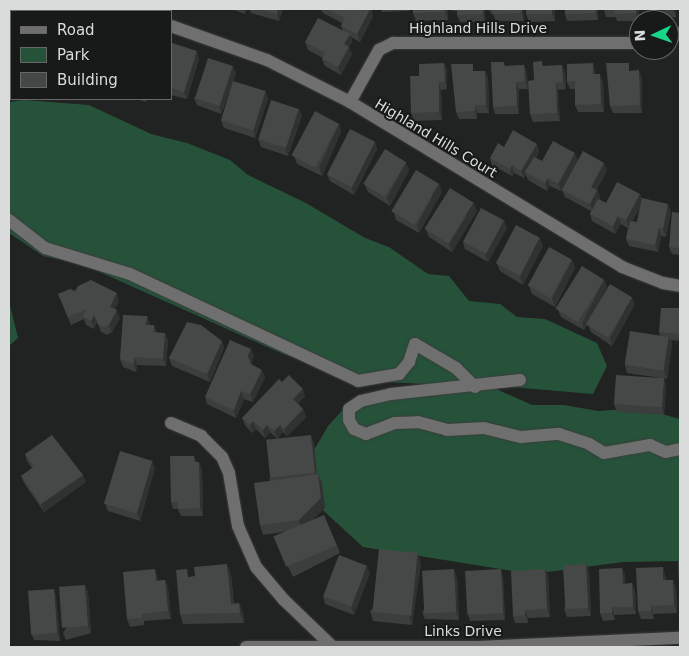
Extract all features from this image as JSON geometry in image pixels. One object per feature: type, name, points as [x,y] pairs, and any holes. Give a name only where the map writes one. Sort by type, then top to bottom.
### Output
[{"type":"street","name":"Highland Hills Court","points":[[172,26],[267,60],[350,102],[622,267],[663,283],[680,286]]},
{"type":"street","name":"Highland Hills Drive","points":[[350,102],[379,50],[393,43],[629,42]]},
{"type":"street","points":[[9,220],[45,248],[130,274],[358,381],[399,374],[409,362],[415,344],[456,368],[475,387]]},
{"type":"street","points":[[520,380],[475,387],[391,394],[361,401],[349,409],[349,420],[354,429],[366,434],[395,423],[418,422],[447,430],[484,428],[521,437],[559,434],[589,444],[604,453],[650,446],[666,452],[680,449]]},
{"type":"street","points":[[172,423],[202,436],[222,457],[230,473],[238,526],[256,567],[284,600],[331,645]]},
{"type":"street","name":"Links Drive","points":[[246,647],[331,645],[478,647],[680,638]]},
{"type":"green space","points":[[24,100],[89,105],[151,134],[187,143],[230,160],[248,175],[306,203],[365,238],[389,247],[428,274],[449,276],[469,301],[500,304],[517,317],[545,319],[597,343],[607,366],[593,394],[487,385],[532,405],[564,405],[598,411],[640,408],[680,419],[680,561],[623,562],[532,574],[363,547],[313,501],[310,457],[328,426],[349,403],[426,384],[383,382],[335,371],[283,354],[82,264],[43,256],[9,233],[9,102]]},
{"type":"green space","points":[[9,301],[18,338],[9,346]]},
{"type":"building","points":[[260,9],[278,9],[277,14]]},
{"type":"building","points":[[327,9],[370,9],[357,34],[341,26],[345,18]]},
{"type":"building","points":[[413,9],[445,9],[445,12],[413,13]]},
{"type":"building","points":[[457,9],[483,9],[483,14],[457,15]]},
{"type":"building","points":[[493,9],[521,9],[522,13],[493,14]]},
{"type":"building","points":[[526,9],[552,9],[552,14],[526,14]]},
{"type":"building","points":[[565,9],[596,9],[596,13],[565,14]]},
{"type":"building","points":[[614,9],[636,9],[629,10],[629,13],[615,14]]},
{"type":"building","points":[[641,9],[673,9],[673,10]]},
{"type":"building","points":[[318,18],[350,34],[344,44],[349,47],[338,67],[322,59],[325,53],[305,42]]},
{"type":"building","points":[[9,29],[10,29],[10,81]]},
{"type":"building","points":[[172,43],[197,51],[184,92],[172,88]]},
{"type":"building","points":[[208,58],[233,66],[220,106],[195,98]]},
{"type":"building","points":[[542,61],[542,66],[562,65],[563,82],[556,82],[557,113],[530,114],[528,81],[534,80],[533,62]]},
{"type":"building","points":[[491,62],[504,62],[504,66],[524,65],[525,81],[516,82],[517,106],[493,107]]},
{"type":"building","points":[[444,63],[445,82],[439,82],[439,112],[411,113],[410,76],[419,76],[419,64]]},
{"type":"building","points":[[593,63],[593,74],[600,74],[601,104],[575,105],[575,81],[567,82],[567,64]]},
{"type":"building","points":[[606,63],[629,63],[629,71],[639,70],[640,105],[610,106]]},
{"type":"building","points":[[451,64],[473,64],[473,71],[485,71],[486,105],[475,105],[475,111],[456,112]]},
{"type":"building","points":[[233,81],[266,91],[254,130],[221,120]]},
{"type":"building","points":[[271,100],[299,109],[286,148],[258,139]]},
{"type":"building","points":[[315,111],[339,124],[315,168],[292,155]]},
{"type":"building","points":[[350,129],[375,142],[352,187],[327,174]]},
{"type":"building","points":[[513,130],[537,144],[521,171],[512,165],[510,169],[490,158],[498,143],[504,147]]},
{"type":"building","points":[[553,141],[575,153],[558,184],[548,178],[545,183],[525,172],[534,157],[542,161]]},
{"type":"building","points":[[385,149],[406,162],[384,197],[363,184]]},
{"type":"building","points":[[583,151],[604,163],[591,187],[597,190],[590,204],[562,190]]},
{"type":"building","points":[[416,170],[439,184],[414,225],[391,211]]},
{"type":"building","points":[[617,182],[640,194],[626,220],[618,216],[613,226],[590,214],[598,199],[606,203]]},
{"type":"building","points":[[450,188],[474,203],[448,244],[425,229]]},
{"type":"building","points":[[642,198],[668,204],[663,229],[659,228],[655,245],[626,239],[630,221],[637,222]]},
{"type":"building","points":[[481,208],[504,220],[486,254],[463,242]]},
{"type":"building","points":[[672,212],[680,213],[680,248],[669,247]]},
{"type":"building","points":[[516,225],[540,238],[520,276],[496,263]]},
{"type":"building","points":[[549,247],[572,260],[550,298],[528,285]]},
{"type":"building","points":[[582,266],[604,280],[578,322],[556,308]]},
{"type":"building","points":[[91,280],[117,293],[110,307],[117,310],[109,325],[104,327],[98,324],[94,315],[91,321],[83,317],[87,309],[68,317],[58,294],[70,289],[75,291],[78,286]]},
{"type":"building","points":[[610,284],[632,297],[608,338],[586,324]]},
{"type":"building","points":[[661,308],[680,308],[680,334],[659,332]]},
{"type":"building","points":[[123,315],[147,316],[146,325],[154,325],[154,332],[165,333],[163,359],[134,357],[134,364],[120,359]]},
{"type":"building","points":[[187,322],[201,325],[222,341],[207,374],[169,358]]},
{"type":"building","points":[[630,331],[669,337],[663,371],[625,365]]},
{"type":"building","points":[[230,340],[251,349],[248,356],[251,364],[262,370],[250,394],[241,391],[234,410],[205,397]]},
{"type":"building","points":[[289,375],[303,389],[293,399],[303,409],[284,429],[280,425],[274,431],[267,425],[263,430],[253,421],[250,425],[242,418],[279,379],[282,382]]},
{"type":"building","points":[[616,375],[664,378],[662,407],[614,404]]},
{"type":"building","points":[[52,435],[83,475],[41,504],[21,476],[34,467],[25,454]]},
{"type":"building","points":[[311,435],[315,473],[270,477],[266,440]]},
{"type":"building","points":[[120,451],[153,461],[136,514],[104,504]]},
{"type":"building","points":[[170,456],[194,456],[194,462],[199,462],[200,508],[178,509],[178,502],[171,502]]},
{"type":"building","points":[[318,474],[321,498],[299,520],[260,525],[254,483]]},
{"type":"building","points":[[324,515],[337,545],[286,567],[273,536]]},
{"type":"building","points":[[379,549],[418,553],[411,616],[372,612]]},
{"type":"building","points":[[339,555],[367,566],[351,607],[323,596]]},
{"type":"building","points":[[678,561],[680,561],[680,608]]},
{"type":"building","points":[[227,564],[231,604],[239,603],[240,613],[180,614],[176,570],[187,569],[188,577],[195,576],[194,567]]},
{"type":"building","points":[[586,564],[588,608],[565,609],[563,565]]},
{"type":"building","points":[[663,567],[663,580],[673,580],[674,605],[651,606],[651,611],[638,611],[636,568]]},
{"type":"building","points":[[622,568],[623,584],[632,583],[633,607],[612,607],[612,613],[600,613],[599,569]]},
{"type":"building","points":[[155,569],[156,581],[165,580],[168,611],[141,614],[142,618],[127,619],[123,572]]},
{"type":"building","points":[[454,569],[456,612],[424,614],[422,571]]},
{"type":"building","points":[[501,569],[503,613],[467,615],[465,571]]},
{"type":"building","points":[[545,569],[547,609],[525,610],[525,615],[513,616],[511,571]]},
{"type":"building","points":[[85,585],[88,626],[62,628],[59,587]]},
{"type":"building","points":[[54,589],[57,633],[31,635],[28,591]]}]
